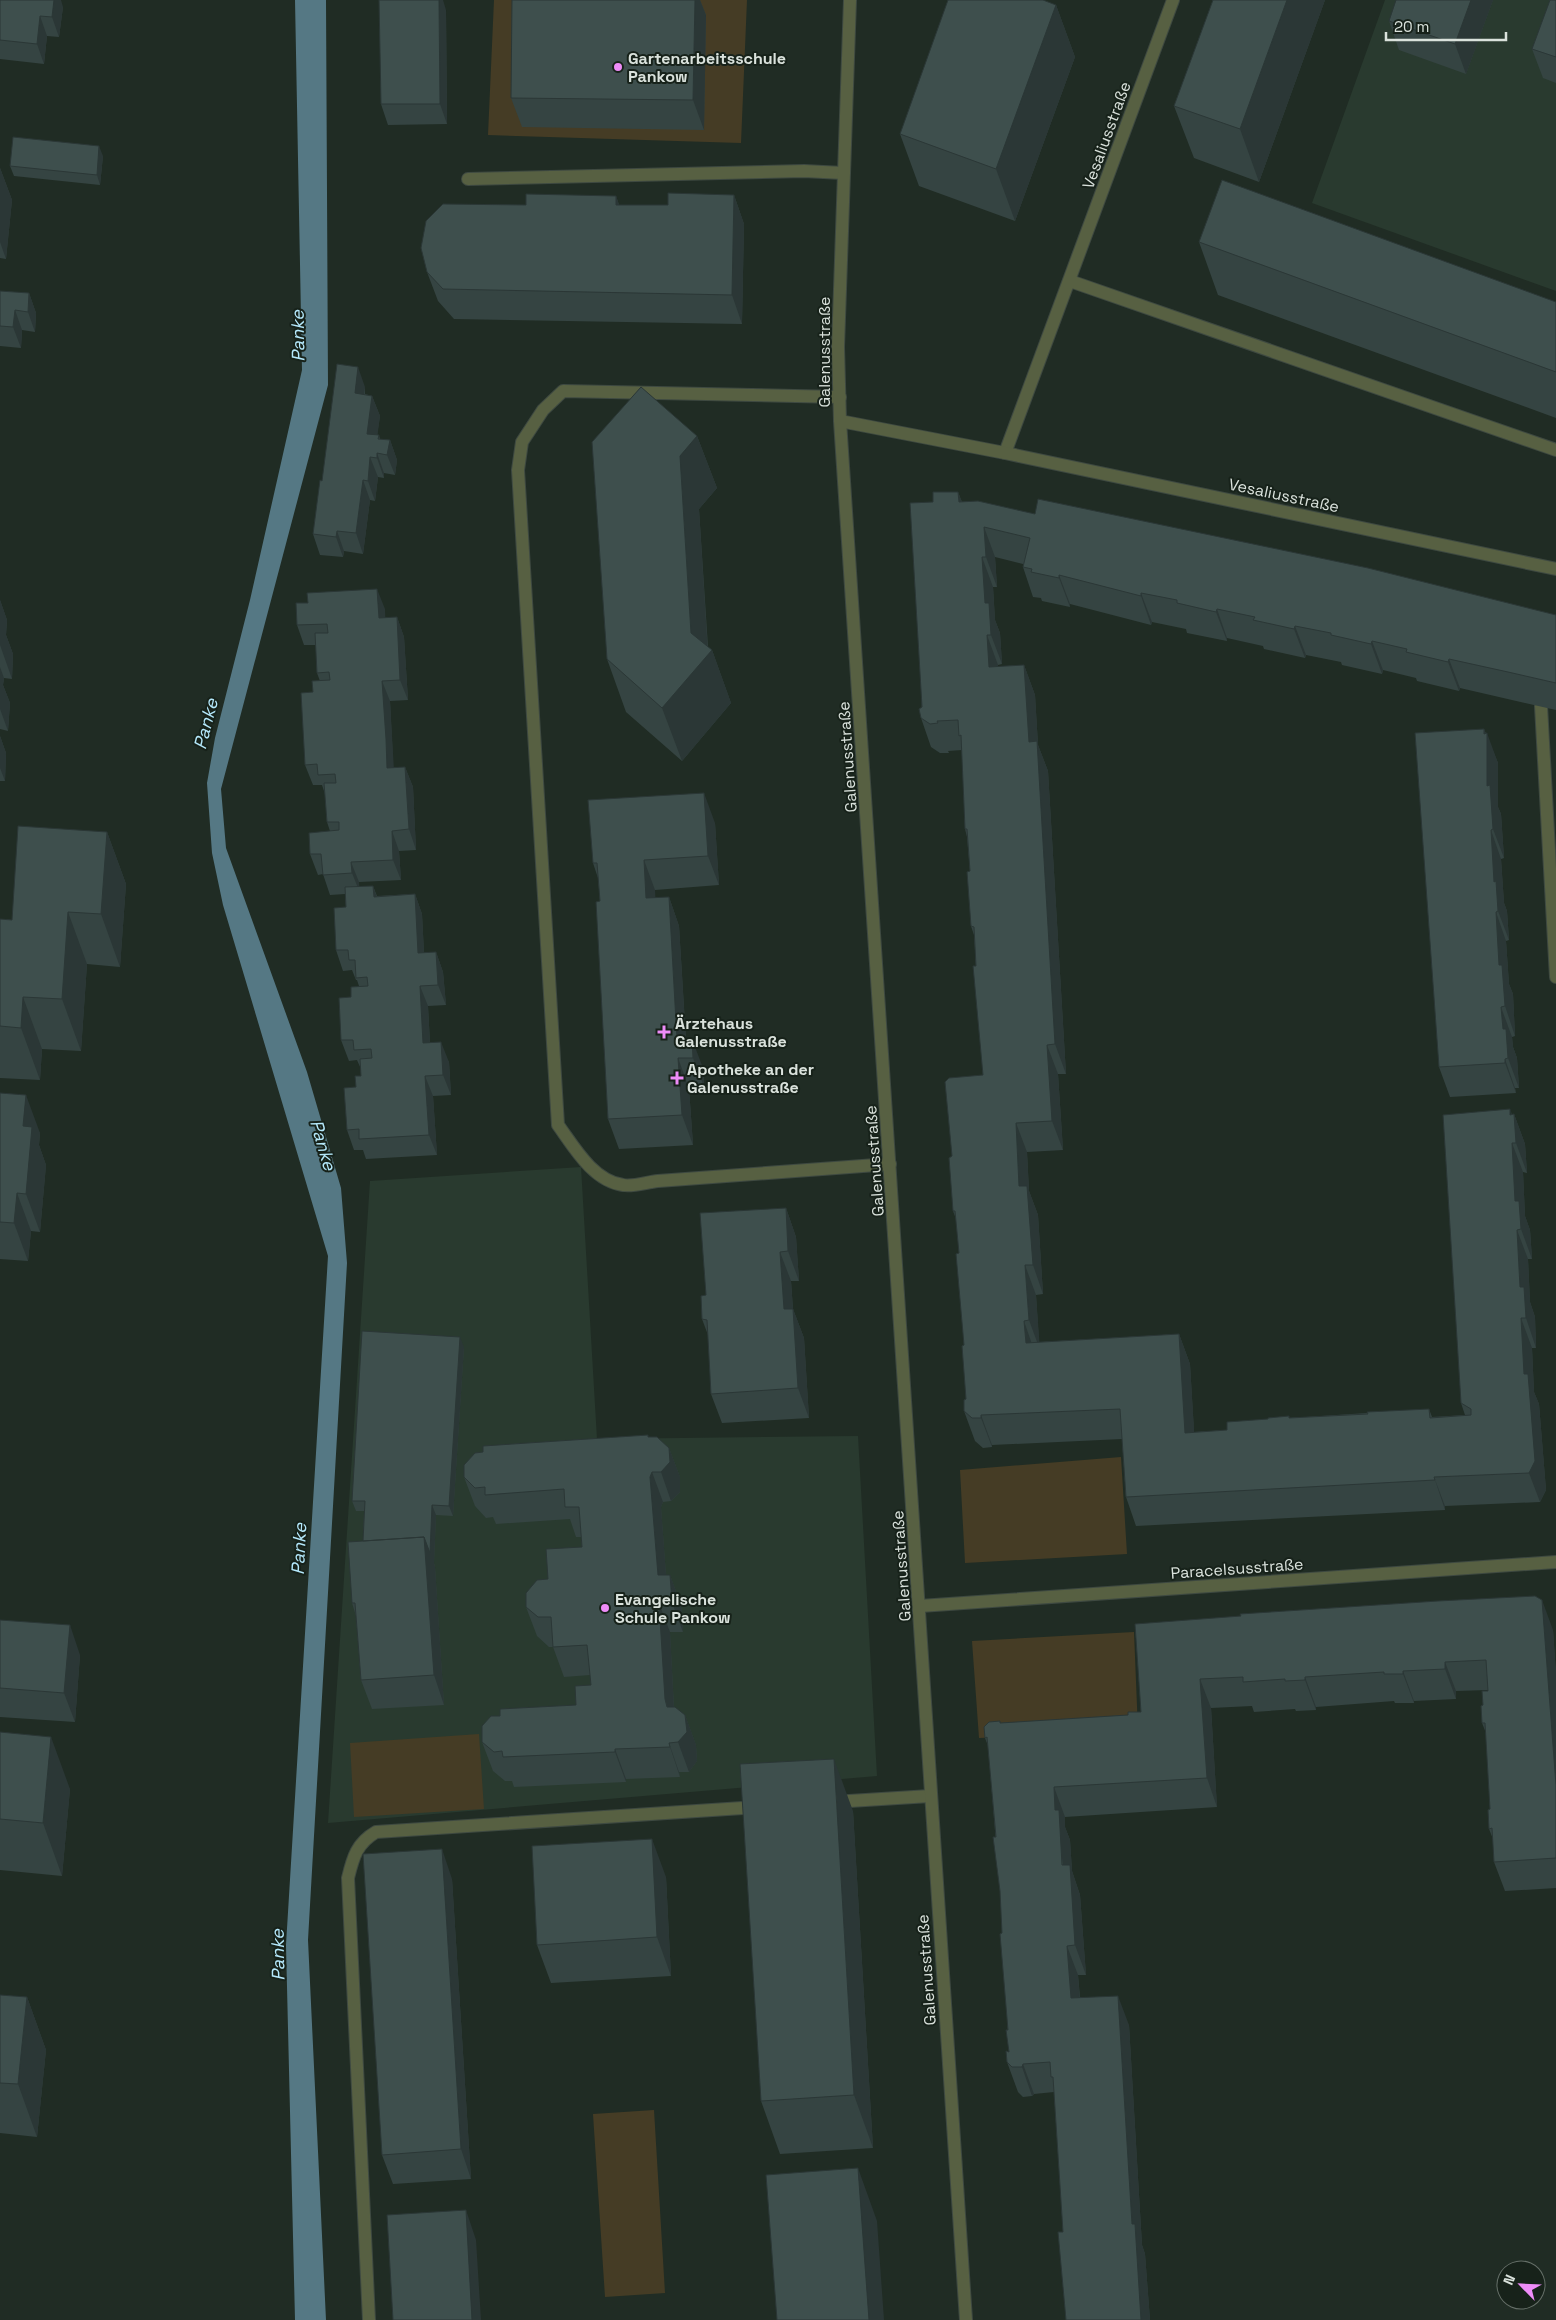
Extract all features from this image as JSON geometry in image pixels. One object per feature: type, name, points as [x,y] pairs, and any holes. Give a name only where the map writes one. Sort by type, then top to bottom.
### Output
[{"type":"street","name":"Galenusstraße","points":[[850,0],[838,347],[840,421],[966,2320]]},
{"type":"street","name":"Vesaliusstraße","points":[[1006,453],[1172,0]]},
{"type":"street","points":[[468,179],[804,171],[843,173]]},
{"type":"street","points":[[1070,281],[1556,450]]},
{"type":"street","points":[[840,397],[563,391],[543,410],[522,442],[518,470],[558,1125],[583,1160],[607,1180],[624,1185],[716,1176],[890,1164]]},
{"type":"street","name":"Vesaliusstraße","points":[[840,421],[1006,453],[1556,569]]},
{"type":"street","points":[[1541,706],[1556,977]]},
{"type":"street","name":"Paracelsusstraße","points":[[920,1606],[1556,1562]]},
{"type":"street","points":[[818,1803],[930,1796]]},
{"type":"street","points":[[369,2320],[348,1878],[354,1854],[364,1839],[376,1832],[770,1806]]},
{"type":"shaded area","name":"Gartenarbeitsschule Pankow","points":[[494,0],[747,0],[741,143],[488,135]]},
{"type":"shaded area","points":[[1385,0],[1556,0],[1556,291],[1312,203]]},
{"type":"shaded area","name":"Evangelische Schule Pankow","points":[[581,1167],[597,1439],[858,1436],[877,1776],[328,1823],[370,1181]]},
{"type":"shaded area","points":[[1121,1457],[1127,1554],[965,1563],[960,1470]]},
{"type":"shaded area","points":[[1134,1632],[1138,1731],[979,1738],[972,1641]]},
{"type":"shaded area","points":[[479,1734],[484,1809],[354,1817],[350,1743]]},
{"type":"shaded area","points":[[654,2110],[665,2293],[605,2297],[593,2114]]},
{"type":"water","name":"Panke","points":[[295,0],[326,0],[328,385],[221,789],[226,848],[307,1072],[341,1188],[347,1263],[308,1940],[326,2320],[295,2320],[286,1945],[328,1256],[223,905],[212,853],[207,783],[215,738],[250,600],[302,370]]},
{"type":"building","points":[[0,0],[54,0],[52,17],[40,16],[37,44],[0,40]]},
{"type":"building","points":[[379,0],[439,0],[440,104],[381,104]]},
{"type":"building","points":[[512,0],[695,0],[693,100],[511,98]]},
{"type":"building","points":[[948,0],[1043,0],[1056,5],[996,169],[900,134]]},
{"type":"building","points":[[1213,0],[1287,0],[1240,129],[1174,106]]},
{"type":"building","points":[[1396,0],[1471,0],[1455,44],[1389,21]]},
{"type":"building","points":[[1550,0],[1556,0],[1556,57],[1532,49]]},
{"type":"building","points":[[13,137],[99,146],[97,175],[10,166]]},
{"type":"building","points":[[1222,180],[1556,302],[1556,372],[1199,242]]},
{"type":"building","points":[[668,193],[734,195],[732,295],[443,289],[427,272],[421,248],[426,221],[443,204],[526,205],[526,194],[616,196],[616,205],[668,205]]},
{"type":"building","points":[[0,291],[29,293],[28,312],[15,310],[13,327],[0,326]]},
{"type":"building","points":[[337,364],[358,367],[355,393],[372,396],[367,434],[379,435],[378,439],[390,440],[387,455],[377,453],[377,458],[370,457],[368,481],[363,480],[356,533],[337,531],[336,537],[313,534],[320,480],[322,481]]},
{"type":"building","points":[[641,387],[697,436],[680,456],[691,633],[712,650],[662,708],[607,659],[592,442]]},
{"type":"building","points":[[933,492],[958,492],[959,502],[978,501],[1035,514],[1038,499],[1368,568],[1556,615],[1556,683],[1449,659],[1448,662],[1406,652],[1407,649],[1372,641],[1371,644],[1295,626],[1294,629],[1253,620],[1255,617],[1217,609],[1216,612],[1177,603],[1177,600],[1141,593],[1141,596],[1059,575],[1059,578],[1031,572],[1032,569],[1023,567],[1030,538],[984,527],[986,557],[982,557],[985,603],[989,603],[991,635],[987,635],[989,667],[1024,665],[1029,742],[1037,741],[1055,1044],[1047,1045],[1052,1121],[1016,1123],[1019,1186],[1027,1186],[1033,1265],[1025,1265],[1029,1320],[1024,1321],[1026,1343],[1179,1334],[1185,1433],[1227,1430],[1227,1422],[1289,1416],[1289,1418],[1429,1409],[1430,1418],[1471,1415],[1471,1409],[1461,1403],[1443,1115],[1510,1109],[1510,1115],[1514,1114],[1516,1143],[1512,1143],[1515,1201],[1519,1201],[1521,1229],[1517,1230],[1520,1287],[1524,1287],[1526,1318],[1521,1318],[1524,1374],[1528,1374],[1535,1461],[1529,1473],[1434,1477],[1435,1480],[1126,1497],[1120,1409],[981,1415],[981,1418],[972,1418],[964,1411],[964,1400],[966,1399],[962,1346],[964,1345],[956,1254],[959,1253],[955,1211],[953,1211],[949,1158],[952,1156],[945,1082],[949,1078],[983,1075],[973,966],[976,966],[974,927],[971,926],[967,872],[970,871],[967,829],[965,829],[961,735],[959,736],[958,720],[937,721],[938,723],[930,724],[921,718],[919,709],[922,707],[910,503],[933,502]]},
{"type":"building","points":[[377,589],[379,618],[397,617],[400,680],[382,681],[387,768],[405,767],[409,829],[392,831],[393,860],[351,862],[352,873],[323,875],[321,854],[310,854],[309,833],[339,830],[339,822],[327,822],[324,783],[336,783],[335,774],[318,775],[317,764],[305,765],[301,693],[313,692],[312,681],[330,680],[329,672],[317,673],[315,633],[328,633],[327,624],[297,625],[296,603],[308,603],[307,593]]},
{"type":"building","points":[[1484,729],[1484,734],[1487,733],[1487,786],[1490,785],[1494,882],[1496,881],[1498,911],[1496,912],[1499,965],[1502,965],[1505,1006],[1501,1007],[1503,1029],[1506,1029],[1508,1058],[1505,1059],[1505,1063],[1439,1067],[1415,733]]},
{"type":"building","points":[[704,793],[708,856],[644,860],[646,898],[669,897],[677,1039],[692,1039],[693,1058],[678,1058],[682,1115],[608,1119],[596,902],[600,901],[597,863],[593,863],[588,800]]},
{"type":"building","points":[[18,826],[107,832],[101,914],[68,912],[62,999],[23,997],[21,1028],[0,1026],[0,919],[12,920]]},
{"type":"building","points":[[373,886],[374,897],[415,894],[418,953],[436,952],[438,985],[420,986],[423,1043],[441,1042],[443,1075],[425,1076],[429,1135],[359,1139],[359,1129],[347,1130],[344,1088],[356,1087],[355,1076],[361,1076],[360,1059],[372,1058],[371,1049],[354,1050],[353,1040],[341,1040],[339,998],[351,997],[351,987],[368,986],[367,977],[356,978],[355,960],[349,960],[348,950],[336,950],[334,908],[346,907],[345,887]]},
{"type":"building","points":[[0,1093],[26,1095],[23,1126],[32,1127],[26,1194],[17,1193],[14,1223],[0,1222]]},
{"type":"building","points":[[786,1208],[788,1251],[780,1252],[784,1309],[793,1309],[798,1388],[711,1394],[707,1320],[702,1319],[701,1296],[706,1295],[700,1213]]},
{"type":"building","points":[[362,1331],[460,1337],[449,1506],[432,1505],[430,1553],[424,1537],[363,1541],[365,1501],[352,1501]]},
{"type":"building","points":[[648,1435],[648,1437],[657,1437],[669,1448],[670,1462],[661,1472],[652,1472],[650,1477],[658,1575],[670,1575],[672,1602],[659,1603],[665,1699],[667,1707],[675,1707],[685,1715],[687,1732],[678,1742],[669,1743],[670,1747],[615,1749],[615,1752],[503,1757],[502,1751],[494,1752],[482,1742],[482,1726],[491,1716],[500,1716],[500,1709],[576,1705],[575,1686],[591,1685],[587,1645],[553,1647],[551,1617],[538,1617],[526,1607],[526,1593],[537,1580],[548,1579],[546,1549],[582,1547],[579,1507],[565,1507],[564,1489],[485,1495],[485,1487],[475,1488],[464,1477],[464,1465],[475,1453],[483,1452],[483,1446]]},
{"type":"building","points":[[424,1537],[434,1675],[361,1680],[355,1603],[352,1603],[348,1542]]},
{"type":"building","points":[[1535,1596],[1542,1600],[1556,1785],[1556,1858],[1494,1862],[1492,1828],[1489,1829],[1488,1810],[1490,1809],[1485,1723],[1482,1723],[1481,1706],[1483,1705],[1482,1691],[1488,1691],[1486,1660],[1445,1662],[1445,1669],[1403,1671],[1403,1674],[1384,1674],[1384,1672],[1305,1677],[1305,1680],[1285,1681],[1285,1679],[1243,1682],[1243,1677],[1200,1679],[1207,1778],[1054,1787],[1055,1810],[1059,1810],[1062,1865],[1070,1865],[1075,1945],[1067,1946],[1071,1998],[1118,1996],[1132,2224],[1135,2224],[1141,2320],[1066,2320],[1058,2232],[1063,2232],[1053,2077],[1051,2077],[1050,2062],[1023,2064],[1022,2067],[1012,2067],[1007,2062],[1006,2051],[1009,2052],[1000,1934],[1002,1933],[1000,1891],[993,1837],[996,1837],[987,1737],[985,1738],[984,1727],[989,1722],[1000,1721],[1000,1723],[1128,1715],[1128,1712],[1141,1712],[1135,1624],[1241,1616],[1240,1614]]},
{"type":"building","points":[[0,1620],[70,1625],[64,1693],[0,1688]]},
{"type":"building","points":[[0,1732],[51,1737],[43,1823],[0,1819]]},
{"type":"building","points":[[834,1759],[854,2095],[761,2101],[740,1764]]},
{"type":"building","points":[[652,1839],[657,1937],[537,1945],[532,1846]]},
{"type":"building","points":[[442,1849],[461,2149],[382,2155],[363,1854]]},
{"type":"building","points":[[0,1995],[27,1997],[18,2084],[0,2083]]},
{"type":"building","points":[[858,2168],[869,2320],[777,2320],[766,2175]]},
{"type":"building","points":[[466,2210],[472,2320],[393,2320],[387,2215]]},
{"type":"place","name":"Gartenarbeitsschule Pankow","points":[[618,67]]},
{"type":"place","name":"Ärztehaus Galenusstraße","points":[[664,1032]]},
{"type":"place","name":"Apotheke an der Galenusstraße","points":[[677,1078]]},
{"type":"place","name":"Evangelische Schule Pankow","points":[[605,1608]]}]
